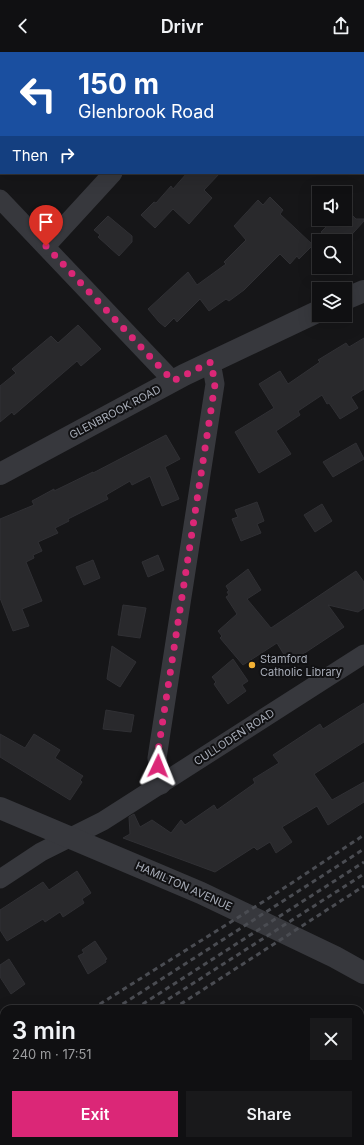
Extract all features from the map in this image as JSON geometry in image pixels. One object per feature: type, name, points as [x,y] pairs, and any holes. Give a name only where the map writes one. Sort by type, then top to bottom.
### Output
[{"type":"street","points":[[46,246],[113,174]]},
{"type":"street","points":[[0,199],[173,381]]},
{"type":"street","points":[[352,297],[364,291]]},
{"type":"street","name":"GLENBROOK ROAD","points":[[0,474],[173,381],[312,314]]},
{"type":"street","points":[[161,785],[157,758],[215,384],[211,362]]},
{"type":"street","name":"CULLODEN ROAD","points":[[0,879],[41,852],[103,822],[364,654]]},
{"type":"street","name":"HAMILTON AVENUE","points":[[0,808],[201,893],[335,957],[364,973]]},
{"type":"building","points":[[186,174],[219,174],[204,190],[212,198],[189,224],[173,209],[155,228],[141,215],[154,202],[156,203],[171,186],[173,189]]},
{"type":"building","points":[[270,197],[283,210],[280,214],[312,244],[312,246],[299,259],[297,256],[290,264],[280,254],[244,290],[229,301],[226,299],[209,311],[200,299],[177,322],[174,318],[165,327],[159,322],[148,309],[188,272],[197,285],[226,264],[224,262],[246,240],[234,226],[258,200],[263,205]]},
{"type":"building","points":[[352,215],[356,219],[364,219],[364,221],[352,234],[323,234],[321,232],[327,226],[352,226]]},
{"type":"building","points":[[108,216],[132,236],[132,242],[119,256],[98,237],[100,235],[94,230]]},
{"type":"building","points":[[78,325],[101,349],[81,366],[77,361],[14,415],[12,412],[0,422],[0,386],[16,373],[12,369],[51,336],[58,343]]},
{"type":"building","points":[[364,338],[364,389],[351,397],[358,408],[340,419],[329,403],[327,404],[322,395],[298,411],[300,415],[276,431],[291,454],[259,473],[235,432],[274,408],[259,384],[280,371],[288,384],[320,362],[318,360],[346,343],[349,347]]},
{"type":"building","points":[[166,435],[180,459],[165,467],[179,499],[162,506],[150,476],[132,485],[130,481],[106,495],[108,499],[68,519],[69,521],[55,528],[58,533],[38,542],[42,551],[33,555],[34,558],[26,562],[42,601],[22,609],[29,626],[13,631],[0,598],[0,519],[34,505],[32,501],[54,489],[54,491],[93,473]]},
{"type":"building","points":[[356,443],[364,459],[333,477],[323,462]]},
{"type":"building","points":[[257,502],[264,521],[257,524],[261,533],[241,541],[232,519],[238,517],[235,510]]},
{"type":"building","points":[[322,504],[332,521],[315,532],[304,515]]},
{"type":"building","points":[[158,555],[164,570],[148,577],[142,562]]},
{"type":"building","points":[[93,560],[100,578],[84,585],[76,567]]},
{"type":"building","points":[[248,569],[261,590],[247,599],[271,628],[356,571],[364,582],[364,608],[358,612],[328,605],[344,627],[291,662],[288,657],[286,658],[277,643],[243,665],[220,638],[222,636],[218,631],[237,614],[226,597],[229,595],[227,592],[229,591],[226,586]]},
{"type":"building","points":[[123,605],[146,608],[140,638],[118,635]]},
{"type":"building","points":[[112,646],[136,662],[120,687],[107,679]]},
{"type":"building","points":[[233,659],[248,681],[242,685],[246,691],[228,704],[214,684],[216,682],[212,677]]},
{"type":"building","points":[[364,703],[364,742],[314,774],[332,800],[364,782],[364,802],[328,825],[317,806],[282,827],[292,842],[276,853],[270,842],[257,850],[254,847],[215,872],[123,838],[130,834],[129,817],[134,814],[140,827],[152,820],[171,833],[181,820],[185,825],[214,805],[217,810],[255,783],[253,779],[279,763],[273,755],[320,724],[323,729]]},
{"type":"building","points":[[106,710],[134,715],[131,732],[103,729]]},
{"type":"building","points":[[0,734],[25,748],[34,734],[60,750],[55,758],[83,776],[80,780],[82,782],[70,800],[0,757]]},
{"type":"building","points":[[77,871],[91,893],[82,899],[84,903],[63,917],[60,912],[45,922],[43,919],[7,941],[0,930],[0,910],[43,882],[49,890]]},
{"type":"building","points":[[95,941],[107,959],[105,960],[106,962],[88,974],[78,956],[84,953],[82,950]]},
{"type":"building","points":[[9,959],[25,984],[11,994],[0,977],[0,965]]},
{"type":"railway","points":[[98,1005],[269,898],[364,835]]},
{"type":"railway","points":[[121,1005],[364,849]]},
{"type":"railway","points":[[141,1005],[364,862]]},
{"type":"railway","points":[[159,1005],[364,874]]},
{"type":"railway","points":[[179,1005],[364,886]]},
{"type":"place","name":"Stamford Catholic Library","points":[[252,665]]},
{"type":"route","points":[[46,246],[173,381],[211,362],[215,384],[157,758],[158,766]]}]
